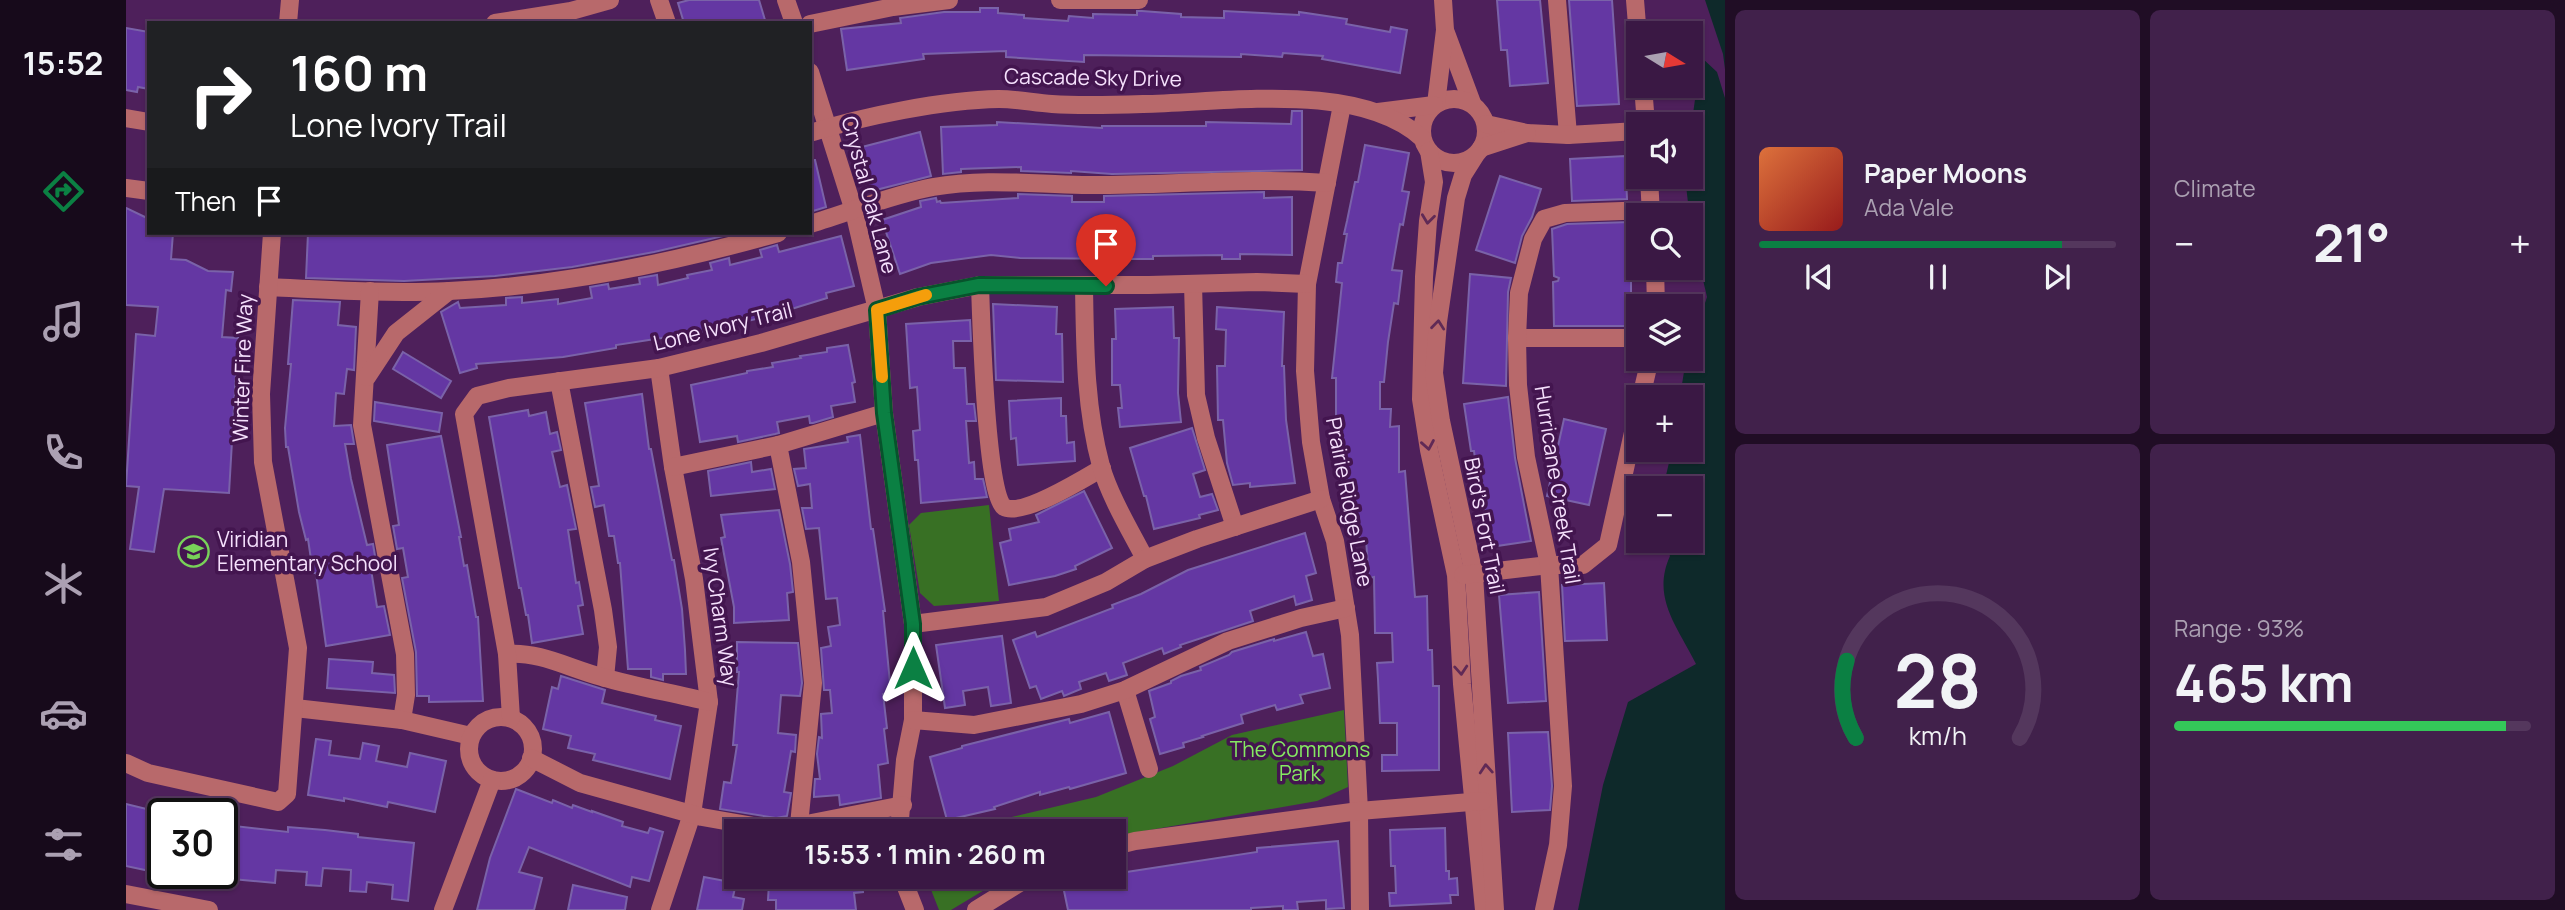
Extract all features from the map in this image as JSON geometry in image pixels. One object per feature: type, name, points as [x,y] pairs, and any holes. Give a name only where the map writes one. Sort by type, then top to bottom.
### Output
[{"type":"street","points":[[288,21],[290,0]]},
{"type":"street","points":[[507,21],[610,0]]},
{"type":"street","points":[[659,0],[666,21]]},
{"type":"street","points":[[786,0],[793,21]]},
{"type":"street","points":[[812,24],[893,7],[949,0]]},
{"type":"street","points":[[1060,0],[1139,0]]},
{"type":"street","points":[[1443,0],[1445,30],[1435,104],[1423,120],[1425,145],[1446,162],[1466,161],[1478,152],[1527,133]]},
{"type":"street","points":[[1557,0],[1567,135]]},
{"type":"street","points":[[1634,0],[1636,21]]},
{"type":"street","points":[[1445,30],[1472,103],[1486,124],[1486,132],[1478,152]]},
{"type":"street","name":"Crystal Oak Lane","points":[[812,78],[853,211],[877,310],[884,413],[913,624],[913,720],[905,760],[901,819]]},
{"type":"street","name":"Cascade Sky Drive","points":[[812,132],[952,103],[1000,99],[1054,104],[1145,104],[1278,98],[1378,112],[1409,126],[1425,145]]},
{"type":"street","points":[[1435,104],[1454,98],[1472,103]]},
{"type":"street","name":"Cascade Sky Drive","points":[[1378,112],[1435,104]]},
{"type":"street","name":"Prairie Ridge Lane","points":[[1342,105],[1307,284],[1305,371],[1311,442],[1321,499],[1335,541],[1350,635],[1359,811],[1360,910]]},
{"type":"street","points":[[126,118],[147,122]]},
{"type":"street","points":[[1486,124],[1527,133],[1567,135],[1626,132]]},
{"type":"street","name":"Bird's Fort Trail","points":[[1425,145],[1434,182],[1427,220],[1427,374],[1441,421],[1474,575],[1483,910]]},
{"type":"street","name":"Bird's Fort Trail","points":[[1478,152],[1463,175],[1456,198],[1438,322],[1421,400],[1456,575],[1480,801],[1495,910]]},
{"type":"street","points":[[812,223],[884,198],[933,187],[984,182],[1030,181],[1080,185],[1271,180],[1327,183]]},
{"type":"street","points":[[126,188],[147,191]]},
{"type":"street","name":"Hurricane Creek Trail","points":[[1544,910],[1558,845],[1563,786],[1549,565],[1526,457],[1518,385],[1520,293],[1533,239],[1544,219],[1565,213],[1626,213]]},
{"type":"street","name":"Winter Fire Way","points":[[126,763],[148,773],[278,802],[287,794],[298,648],[263,462],[261,394],[272,235]]},
{"type":"street","points":[[268,287],[449,291],[583,276],[673,260],[770,235]]},
{"type":"street","points":[[1193,284],[1196,395],[1206,438],[1235,527]]},
{"type":"street","name":"Lone Ivory Trail","points":[[511,718],[508,654],[464,414],[477,396],[509,388],[659,368],[918,297],[979,285],[1307,284]]},
{"type":"street","points":[[979,285],[985,388],[997,499],[1002,506],[1009,508],[1035,503],[1102,468]]},
{"type":"street","points":[[1084,286],[1087,393],[1102,468],[1145,559]]},
{"type":"street","points":[[370,291],[362,425],[405,654],[406,695],[402,720]]},
{"type":"street","points":[[365,380],[396,332],[449,291]]},
{"type":"street","points":[[1517,338],[1626,338]]},
{"type":"street","name":"Ivy Charm Way","points":[[659,368],[673,467],[694,579],[709,702],[691,814],[660,910]]},
{"type":"street","points":[[559,381],[608,647],[605,678]]},
{"type":"street","points":[[673,467],[778,445],[884,413]]},
{"type":"street","points":[[778,445],[801,562],[813,683],[800,819]]},
{"type":"street","points":[[1456,575],[1549,565],[1583,565],[1608,545],[1626,462]]},
{"type":"street","points":[[913,624],[1046,607],[1105,582],[1145,559],[1321,499]]},
{"type":"street","points":[[913,720],[974,725],[1081,704],[1125,690],[1228,641],[1301,618],[1346,608]]},
{"type":"street","points":[[508,654],[534,654],[559,665],[605,678],[709,702]]},
{"type":"street","points":[[1125,690],[1149,769]]},
{"type":"street","points":[[295,708],[402,720],[471,736]]},
{"type":"street","points":[[511,718],[526,730],[533,748],[531,758],[526,769],[516,777],[492,780],[475,768],[469,747],[471,736],[488,720],[511,718]]},
{"type":"street","points":[[531,758],[580,783],[724,822]]},
{"type":"street","points":[[443,910],[492,780]]},
{"type":"street","points":[[1126,843],[1359,811],[1480,801]]},
{"type":"street","points":[[830,819],[903,805]]},
{"type":"street","points":[[907,889],[915,910]]},
{"type":"street","points":[[976,910],[1010,889]]},
{"type":"street","points":[[131,901],[209,910]]},
{"type":"green space","points":[[989,505],[999,601],[934,606],[920,593],[909,525],[921,513]]},
{"type":"green space","name":"The Commons Park","points":[[1344,710],[1348,787],[1317,801],[1126,834],[1126,819],[1003,819],[1096,797],[1173,766],[1232,735]]},
{"type":"green space","points":[[931,889],[986,889],[951,910],[939,910]]},
{"type":"shaded area","points":[[1705,0],[1725,0],[1725,69],[1723,54]]},
{"type":"shaded area","points":[[1703,59],[1717,72],[1725,98],[1725,910],[1578,910],[1603,785],[1628,702],[1696,664],[1669,612],[1664,585],[1669,553],[1703,553],[1703,476],[1666,476],[1669,462],[1703,462],[1703,385],[1682,385],[1684,371],[1703,371],[1703,309],[1707,297],[1703,280],[1703,203],[1688,203],[1686,189],[1703,189],[1703,112],[1693,112],[1695,98],[1703,98]]},
{"type":"building","points":[[689,0],[759,0],[765,20],[683,21],[678,3]]},
{"type":"building","points":[[1497,0],[1540,0],[1548,83],[1510,86],[1507,50],[1501,50]]},
{"type":"building","points":[[1569,0],[1612,0],[1619,104],[1577,106]]},
{"type":"building","points":[[980,8],[998,8],[998,13],[1024,15],[1024,18],[1068,21],[1069,16],[1093,18],[1093,14],[1137,15],[1137,11],[1181,14],[1181,17],[1224,18],[1224,11],[1299,15],[1299,12],[1347,19],[1346,24],[1390,32],[1391,27],[1407,30],[1400,73],[1322,59],[1323,56],[1283,53],[1282,57],[1241,54],[1241,57],[1084,55],[1084,62],[1006,57],[1006,51],[923,54],[924,59],[847,70],[841,29],[901,23],[900,18],[944,12],[980,12]]},
{"type":"building","points":[[126,28],[147,32],[147,89],[138,87],[137,92],[126,90]]},
{"type":"building","points":[[1292,111],[1302,111],[1302,170],[1112,174],[1021,171],[1021,167],[961,169],[961,172],[943,174],[941,127],[997,125],[997,122],[1102,128],[1206,126],[1206,122],[1291,124]]},
{"type":"building","points":[[920,132],[931,176],[868,192],[858,148]]},
{"type":"building","points":[[1365,145],[1409,153],[1402,191],[1409,192],[1392,270],[1402,271],[1398,304],[1394,303],[1384,382],[1380,382],[1380,409],[1391,409],[1390,427],[1399,426],[1399,472],[1405,471],[1415,597],[1427,596],[1428,650],[1432,650],[1433,686],[1439,686],[1439,770],[1382,771],[1382,755],[1397,755],[1397,723],[1380,723],[1377,663],[1393,662],[1392,633],[1375,633],[1374,577],[1369,578],[1366,540],[1360,541],[1358,521],[1354,521],[1352,502],[1349,502],[1348,485],[1341,485],[1336,378],[1332,378],[1342,283],[1336,282],[1338,263],[1342,263],[1347,234],[1344,234],[1355,182],[1358,182]]},
{"type":"building","points":[[1625,156],[1627,199],[1572,201],[1570,159]]},
{"type":"building","points":[[812,160],[815,160],[826,207],[812,211]]},
{"type":"building","points":[[1500,176],[1541,189],[1532,217],[1522,236],[1515,263],[1476,250]]},
{"type":"building","points":[[1264,192],[1264,198],[1292,197],[1292,255],[1240,254],[1240,259],[1222,259],[1222,255],[1130,259],[1020,258],[991,255],[931,263],[900,274],[882,220],[921,207],[920,201],[936,198],[937,202],[941,203],[1018,198],[1018,194],[1072,196],[1072,202],[1104,202],[1104,196]]},
{"type":"building","points":[[126,208],[147,218],[147,235],[173,235],[171,259],[186,260],[208,271],[233,272],[231,291],[226,290],[222,337],[238,338],[229,493],[164,489],[154,552],[130,549],[139,487],[126,486],[136,334],[155,336],[158,307],[126,305]]},
{"type":"building","points":[[1626,222],[1626,280],[1631,280],[1631,294],[1626,294],[1626,326],[1554,326],[1553,282],[1559,278],[1554,276],[1552,229],[1567,224]]},
{"type":"building","points":[[308,235],[728,235],[572,267],[495,276],[404,281],[306,278]]},
{"type":"building","points":[[841,236],[854,286],[826,293],[827,298],[772,315],[675,339],[675,336],[616,345],[616,348],[563,357],[476,364],[477,368],[460,373],[441,312],[458,302],[460,308],[506,305],[506,298],[522,297],[522,303],[558,299],[558,304],[592,298],[590,287],[608,284],[609,289],[640,284],[639,278],[657,275],[658,285],[712,270],[710,263],[729,258],[730,265],[762,257],[760,250],[777,245],[779,252]]},
{"type":"building","points":[[1470,274],[1511,278],[1508,292],[1506,386],[1463,383]]},
{"type":"building","points":[[293,300],[340,302],[338,325],[356,327],[354,370],[347,369],[344,394],[336,393],[334,426],[351,425],[354,444],[345,444],[351,479],[367,545],[373,544],[376,562],[370,563],[377,607],[384,606],[390,635],[326,646],[316,573],[313,573],[308,539],[306,540],[299,512],[286,447]]},
{"type":"building","points":[[993,304],[1057,307],[1056,334],[1062,334],[1063,382],[996,380]]},
{"type":"building","points":[[1173,307],[1174,338],[1179,338],[1178,393],[1181,422],[1120,427],[1120,385],[1112,385],[1112,339],[1116,339],[1115,309]]},
{"type":"building","points":[[1217,307],[1284,312],[1282,366],[1295,483],[1250,487],[1250,483],[1233,485],[1227,463],[1223,420],[1218,420],[1217,366],[1225,366],[1226,330],[1216,329]]},
{"type":"building","points":[[970,320],[971,341],[953,341],[954,368],[965,368],[967,404],[974,404],[976,421],[966,421],[969,463],[974,462],[975,479],[983,479],[987,497],[921,503],[913,431],[920,430],[917,387],[910,388],[906,324]]},
{"type":"building","points":[[848,345],[855,382],[852,383],[855,402],[831,406],[833,417],[813,423],[810,423],[809,416],[777,422],[779,433],[738,442],[737,436],[700,442],[691,385],[773,367],[772,363]]},
{"type":"building","points":[[403,352],[451,381],[441,398],[393,369]]},
{"type":"building","points":[[642,394],[649,449],[682,609],[686,674],[663,674],[663,680],[651,677],[651,669],[628,669],[620,563],[614,536],[609,536],[604,505],[595,507],[591,487],[599,486],[585,403]]},
{"type":"building","points":[[1508,397],[1515,458],[1531,541],[1490,547],[1480,480],[1478,481],[1474,451],[1471,451],[1464,404]]},
{"type":"building","points":[[1061,398],[1061,416],[1066,416],[1067,443],[1074,442],[1075,461],[1018,465],[1016,438],[1011,439],[1009,401]]},
{"type":"building","points":[[375,402],[442,413],[439,432],[374,421]]},
{"type":"building","points":[[528,410],[529,416],[546,412],[550,434],[557,432],[561,450],[552,452],[560,487],[567,485],[576,529],[568,530],[576,583],[579,582],[583,605],[578,606],[583,634],[532,643],[528,615],[519,588],[489,417]]},
{"type":"building","points":[[1564,419],[1606,429],[1589,505],[1547,496]]},
{"type":"building","points":[[1192,428],[1205,470],[1193,474],[1200,497],[1212,494],[1218,510],[1199,515],[1200,518],[1154,529],[1130,448]]},
{"type":"building","points":[[860,435],[871,529],[885,611],[891,693],[883,694],[888,763],[878,765],[881,798],[840,805],[839,795],[814,797],[815,779],[820,779],[817,754],[819,737],[822,738],[821,714],[832,713],[830,690],[824,690],[821,648],[831,646],[828,627],[840,625],[837,598],[826,599],[819,528],[806,529],[802,508],[812,508],[810,484],[798,486],[794,469],[806,468],[804,449],[848,442],[847,437]]},
{"type":"building","points":[[441,436],[464,566],[467,565],[478,617],[483,701],[429,702],[429,696],[417,696],[416,652],[402,578],[408,577],[403,548],[397,549],[393,526],[399,525],[387,445]]},
{"type":"building","points":[[751,462],[752,472],[771,469],[775,489],[711,496],[708,471]]},
{"type":"building","points":[[1084,491],[1112,548],[1075,566],[1076,569],[1009,585],[1000,543],[1011,540],[1009,529],[1039,522],[1036,515]]},
{"type":"building","points":[[779,510],[793,592],[787,593],[789,620],[734,623],[734,607],[721,538],[725,537],[721,515]]},
{"type":"building","points":[[1305,533],[1316,573],[1306,576],[1312,600],[1296,605],[1294,596],[1250,611],[1253,621],[1180,645],[1181,647],[1164,654],[1162,648],[1123,663],[1127,675],[1109,681],[1106,673],[1079,682],[1081,689],[1064,696],[1062,691],[1041,699],[1036,686],[1030,688],[1013,640],[1035,632],[1037,637],[1113,608],[1112,605],[1141,594],[1188,570]]},
{"type":"building","points":[[1604,583],[1607,640],[1565,641],[1562,585]]},
{"type":"building","points":[[1539,592],[1546,701],[1508,703],[1499,595]]},
{"type":"building","points":[[1306,632],[1313,656],[1323,654],[1330,688],[1300,695],[1303,703],[1277,710],[1275,705],[1241,715],[1243,723],[1183,743],[1184,747],[1160,754],[1150,719],[1155,717],[1149,691],[1201,670],[1200,667],[1232,652]]},
{"type":"building","points":[[1002,636],[1011,703],[991,706],[988,687],[963,691],[965,705],[945,708],[936,645]]},
{"type":"building","points":[[737,642],[798,643],[802,683],[800,696],[781,695],[778,733],[796,735],[795,752],[791,751],[784,792],[791,793],[787,816],[776,818],[720,809],[724,782],[731,783],[737,745],[733,745],[739,672]]},
{"type":"building","points":[[329,659],[373,662],[372,673],[394,675],[395,693],[327,688]]},
{"type":"building","points":[[561,676],[605,690],[602,703],[656,716],[655,720],[681,726],[670,779],[593,760],[595,754],[568,748],[571,736],[543,729],[552,687],[558,689]]},
{"type":"building","points":[[1109,712],[1126,773],[1070,789],[1069,787],[1040,795],[1040,792],[994,807],[995,809],[947,819],[930,757],[962,746],[1069,719],[1070,723]]},
{"type":"building","points":[[1548,732],[1552,786],[1550,810],[1512,812],[1508,733]]},
{"type":"building","points":[[316,739],[331,741],[329,755],[360,759],[363,743],[379,746],[376,761],[407,767],[410,753],[446,761],[435,812],[388,802],[387,807],[344,798],[344,801],[308,795]]},
{"type":"building","points":[[516,789],[552,803],[553,800],[572,808],[573,805],[592,811],[623,822],[622,826],[648,833],[650,828],[663,832],[649,881],[632,877],[630,887],[529,847],[519,872],[542,878],[534,910],[477,910],[490,858]]},
{"type":"building","points":[[126,804],[147,809],[147,870],[126,866]]},
{"type":"building","points":[[238,826],[288,832],[288,827],[325,830],[358,834],[358,837],[414,843],[408,901],[392,899],[393,885],[367,882],[366,892],[350,891],[351,870],[323,868],[321,886],[306,885],[307,872],[276,870],[275,883],[238,880]]},
{"type":"building","points":[[1445,828],[1446,871],[1449,871],[1449,879],[1457,878],[1458,895],[1450,895],[1451,903],[1390,906],[1389,893],[1396,893],[1395,866],[1391,866],[1390,830]]},
{"type":"building","points":[[1338,841],[1344,908],[1326,909],[1326,900],[1297,902],[1298,910],[1283,910],[1283,906],[1251,910],[1068,910],[1064,889],[1126,889],[1126,872],[1257,852],[1257,848]]},
{"type":"building","points":[[704,877],[724,881],[724,889],[735,889],[733,897],[744,899],[742,910],[697,910]]},
{"type":"building","points":[[573,885],[627,897],[625,910],[568,910]]},
{"type":"building","points":[[769,889],[863,889],[863,892],[854,893],[856,910],[776,910],[776,900],[768,900]]},
{"type":"slow traffic","points":[[882,377],[877,310],[926,295]]},
{"type":"place","name":"Viridian Elementary School","points":[[194,552]]},
{"type":"route","points":[[913,668],[913,624],[884,413],[877,310],[918,297],[979,285],[1106,286]]}]
